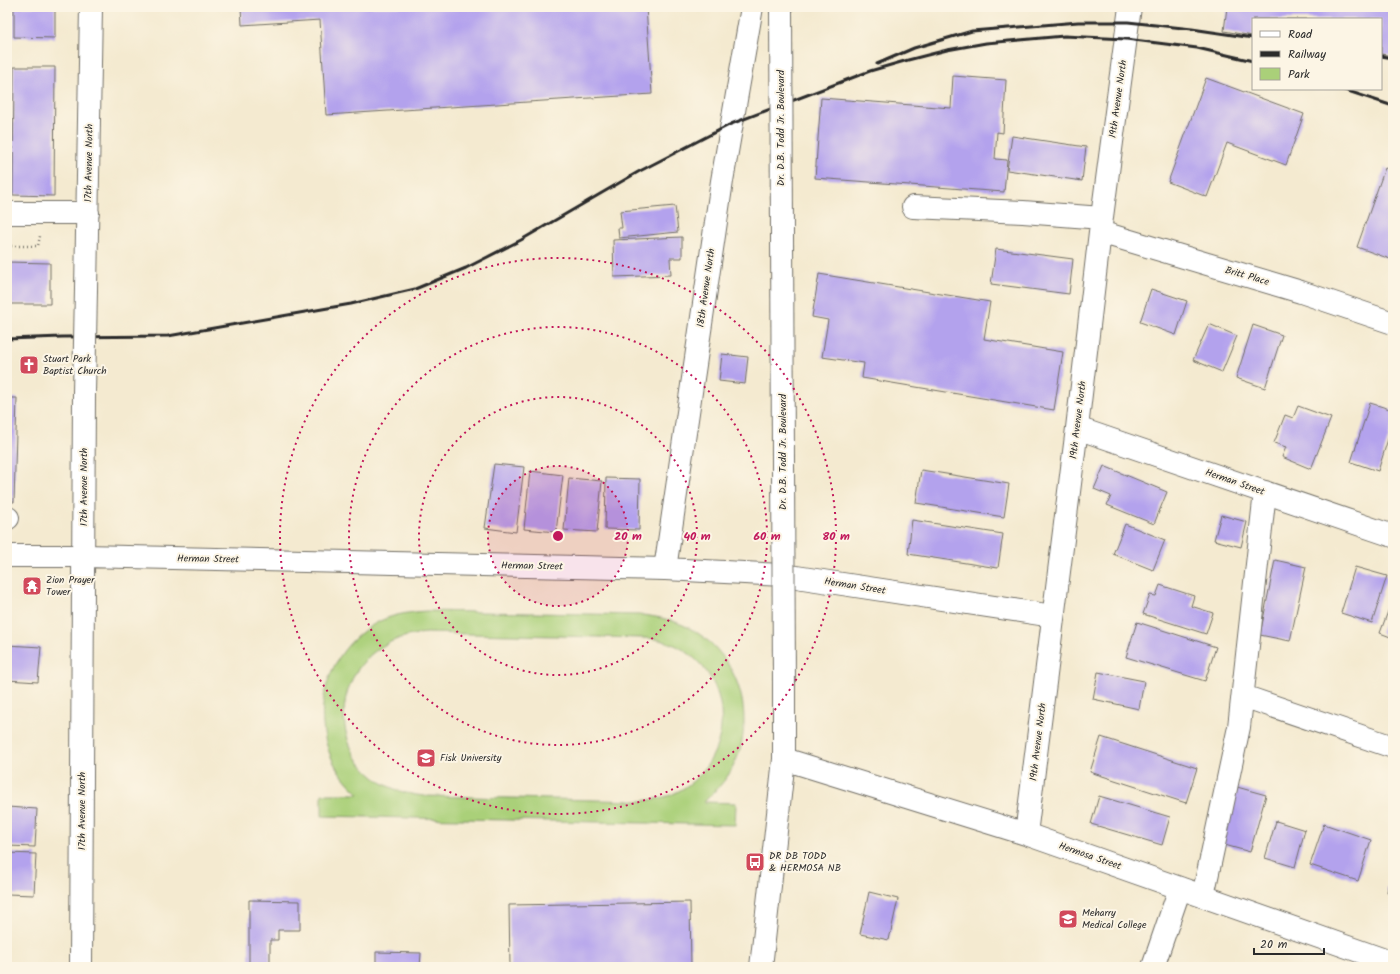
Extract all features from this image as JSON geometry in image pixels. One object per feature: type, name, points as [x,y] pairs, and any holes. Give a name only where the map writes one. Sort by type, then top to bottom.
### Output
[{"type":"street","name":"17th Avenue North","points":[[81,967],[84,394],[91,7]]},
{"type":"street","name":"18th Avenue North","points":[[665,569],[722,182],[752,7]]},
{"type":"street","name":"Dr. D.B. Todd Jr. Boulevard","points":[[761,967],[784,759],[781,7]]},
{"type":"street","name":"19th Avenue North","points":[[1026,834],[1101,225],[1130,7]]},
{"type":"street","name":"Britt Place","points":[[914,207],[1023,212],[1101,225],[1393,323]]},
{"type":"street","points":[[7,213],[88,213]]},
{"type":"street","name":"Herman Street","points":[[1077,428],[1393,536]]},
{"type":"street","points":[[1204,896],[1239,727],[1265,492]]},
{"type":"street","name":"Herman Street","points":[[7,556],[84,556],[665,569],[783,575],[1053,616]]},
{"type":"street","points":[[1243,696],[1393,747]]},
{"type":"street","name":"Hermosa Street","points":[[784,759],[1026,834],[1393,963]]},
{"type":"street","points":[[1153,967],[1180,888]]},
{"type":"path","points":[[7,246],[38,246],[40,234]]},
{"type":"green space","points":[[427,611],[642,615],[678,623],[706,639],[720,654],[731,670],[739,688],[743,708],[744,728],[740,748],[733,767],[724,781],[704,802],[736,803],[735,825],[322,816],[322,794],[359,794],[337,769],[325,739],[323,719],[324,700],[328,680],[336,662],[348,646],[362,632],[380,621],[397,615]],"holes":[[[427,633],[651,638],[671,644],[691,655],[703,667],[713,683],[719,700],[721,718],[720,736],[714,752],[705,768],[693,781],[677,792],[668,796],[639,801],[424,796],[389,786],[364,767],[349,742],[344,713],[350,685],[365,660],[391,642]]]},
{"type":"building","points":[[14,7],[55,7],[55,38],[14,37]]},
{"type":"building","points":[[241,7],[646,7],[652,94],[326,115],[320,20],[242,25]]},
{"type":"building","points":[[1227,7],[1393,7],[1393,56],[1382,54],[1382,18],[1252,18],[1252,36],[1224,31]]},
{"type":"building","points":[[14,67],[55,67],[54,196],[13,195]]},
{"type":"building","points":[[953,76],[1006,80],[1003,133],[997,132],[995,159],[1007,160],[1004,192],[815,178],[821,98],[951,108]]},
{"type":"building","points":[[1206,78],[1304,114],[1286,165],[1227,143],[1207,197],[1168,182]]},
{"type":"building","points":[[1012,136],[1086,147],[1082,181],[1007,170]]},
{"type":"building","points":[[1385,168],[1393,171],[1393,260],[1357,247]]},
{"type":"building","points":[[675,206],[678,232],[619,238],[618,228],[622,228],[620,211]]},
{"type":"building","points":[[682,237],[682,258],[670,258],[671,275],[614,277],[613,240]]},
{"type":"building","points":[[996,249],[1073,259],[1069,294],[991,284]]},
{"type":"building","points":[[7,262],[50,263],[50,304],[7,304]]},
{"type":"building","points":[[819,274],[990,302],[984,339],[1063,352],[1054,410],[862,378],[864,363],[822,357],[828,320],[812,317]]},
{"type":"building","points":[[1151,289],[1187,301],[1176,335],[1140,322]]},
{"type":"building","points":[[1209,324],[1237,336],[1222,372],[1193,360]]},
{"type":"building","points":[[1253,325],[1282,335],[1265,388],[1236,378]]},
{"type":"building","points":[[722,354],[748,357],[745,384],[719,381]]},
{"type":"building","points":[[7,398],[17,398],[14,502],[7,502]]},
{"type":"building","points":[[1370,403],[1393,410],[1393,423],[1378,471],[1351,462]]},
{"type":"building","points":[[1298,406],[1331,418],[1311,469],[1282,457],[1286,447],[1274,443],[1285,415],[1293,418]]},
{"type":"building","points":[[494,464],[524,467],[516,532],[485,528]]},
{"type":"building","points":[[1104,466],[1167,492],[1154,524],[1107,505],[1111,496],[1094,489]]},
{"type":"building","points":[[921,470],[1009,484],[1004,517],[916,503]]},
{"type":"building","points":[[530,471],[563,475],[556,532],[524,529]]},
{"type":"building","points":[[569,478],[602,481],[597,532],[564,530]]},
{"type":"building","points":[[606,478],[640,479],[639,530],[605,529]]},
{"type":"building","points":[[1221,515],[1247,522],[1241,547],[1214,540]]},
{"type":"building","points":[[912,520],[1003,534],[998,568],[908,554]]},
{"type":"building","points":[[1125,524],[1165,540],[1153,570],[1113,554]]},
{"type":"building","points":[[1275,560],[1306,567],[1290,641],[1260,635]]},
{"type":"building","points":[[1355,567],[1387,576],[1372,623],[1341,613]]},
{"type":"building","points":[[1160,585],[1194,596],[1191,606],[1213,613],[1206,634],[1143,614],[1150,595],[1156,596]]},
{"type":"building","points":[[1393,598],[1393,638],[1380,633]]},
{"type":"building","points":[[1137,622],[1216,647],[1205,681],[1126,657]]},
{"type":"building","points":[[7,645],[41,647],[38,682],[7,680]]},
{"type":"building","points":[[1098,672],[1144,681],[1139,709],[1093,699]]},
{"type":"building","points":[[1101,737],[1197,768],[1186,803],[1090,772]]},
{"type":"building","points":[[1237,787],[1266,795],[1250,852],[1221,844]]},
{"type":"building","points":[[1099,796],[1170,817],[1162,845],[1091,824]]},
{"type":"building","points":[[7,807],[37,809],[35,847],[7,846]]},
{"type":"building","points":[[1276,821],[1305,830],[1295,867],[1265,858]]},
{"type":"building","points":[[1324,824],[1371,840],[1358,881],[1310,865]]},
{"type":"building","points":[[7,853],[36,854],[34,895],[7,894]]},
{"type":"building","points":[[1393,865],[1393,894],[1387,892]]},
{"type":"building","points":[[869,892],[898,899],[889,940],[860,934]]},
{"type":"building","points":[[249,900],[300,901],[300,930],[278,930],[278,940],[270,940],[270,967],[249,967]]},
{"type":"building","points":[[690,902],[691,967],[510,967],[509,905]]},
{"type":"building","points":[[376,952],[421,953],[420,967],[376,967]]},
{"type":"railway","points":[[877,64],[914,48],[972,31],[1078,22],[1128,22],[1252,38]]},
{"type":"railway","points":[[7,339],[168,336],[351,304],[415,289],[466,268],[521,240],[638,172],[731,124],[870,71],[947,50],[986,43],[1064,36],[1126,39],[1197,48],[1252,61]]},
{"type":"railway","points":[[1382,56],[1393,58]]},
{"type":"railway","points":[[1345,90],[1393,106]]},
{"type":"place","name":"Stuart Park Baptist Church","points":[[29,365]]},
{"type":"place","name":"Zion Prayer Tower","points":[[32,586]]},
{"type":"place","name":"Fisk University","points":[[426,758]]},
{"type":"place","name":"DR DB TODD & HERMOSA NB","points":[[755,862]]},
{"type":"place","name":"Meharry Medical College","points":[[1068,919]]}]
